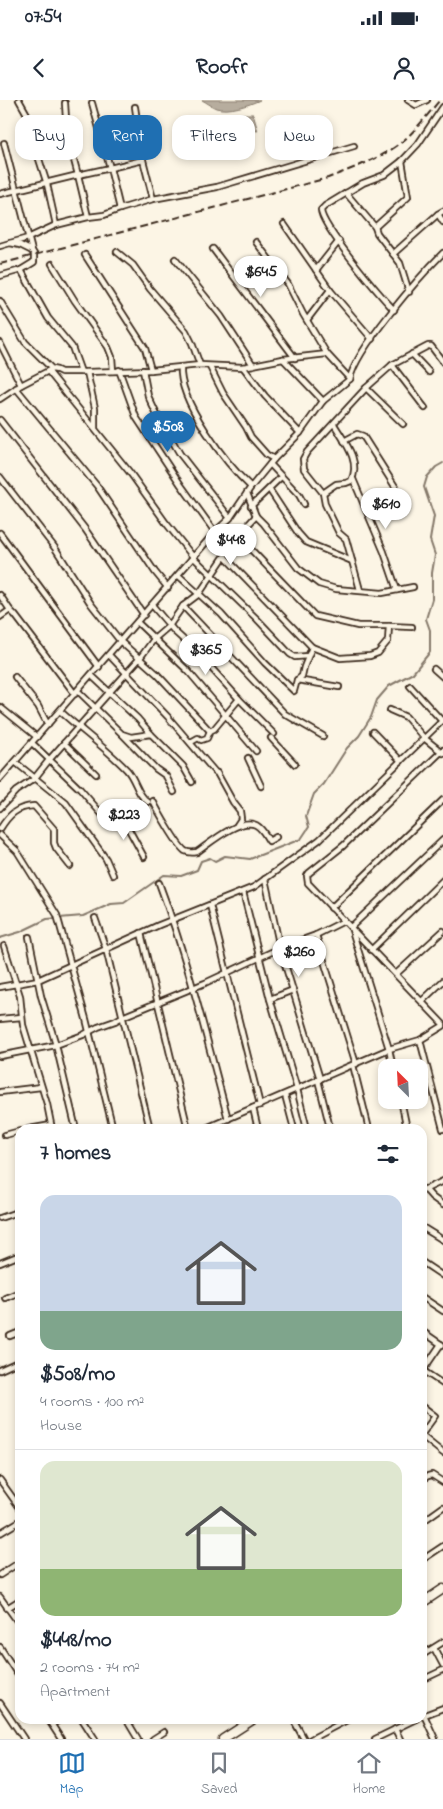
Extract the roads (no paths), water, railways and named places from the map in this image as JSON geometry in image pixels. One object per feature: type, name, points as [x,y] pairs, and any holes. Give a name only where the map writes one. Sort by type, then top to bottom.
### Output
[{"type":"highway","points":[[427,1599],[443,1588]]},
{"type":"highway","points":[[223,1739],[246,1724]]},
{"type":"street","points":[[19,100],[28,116],[30,131],[47,184],[56,225]]},
{"type":"street","points":[[408,100],[416,105],[427,100]]},
{"type":"street","points":[[65,102],[67,134],[88,217]]},
{"type":"street","points":[[92,103],[120,209]]},
{"type":"street","points":[[135,107],[136,115]]},
{"type":"street","points":[[394,310],[351,259],[321,212],[324,206],[363,183],[380,177],[402,161],[418,144],[437,113],[443,107]]},
{"type":"street","points":[[0,276],[21,270],[34,262],[34,254],[28,238],[4,143]]},
{"type":"street","points":[[333,152],[354,146]]},
{"type":"street","points":[[0,194],[143,160],[153,199]]},
{"type":"street","points":[[0,246],[28,238],[56,225],[104,215],[153,199],[217,186],[306,160]]},
{"type":"street","points":[[375,227],[408,197],[402,161]]},
{"type":"street","points":[[346,193],[375,227],[377,233],[400,263],[409,292]]},
{"type":"street","points":[[393,254],[443,211]]},
{"type":"street","points":[[438,214],[443,222]]},
{"type":"street","points":[[284,224],[330,290],[372,339]]},
{"type":"street","points":[[316,270],[339,241]]},
{"type":"street","points":[[256,242],[288,284],[327,354],[350,379]]},
{"type":"street","points":[[10,243],[20,245],[32,251]]},
{"type":"street","points":[[213,249],[295,358]]},
{"type":"street","points":[[118,252],[134,265],[150,289],[186,331],[200,366]]},
{"type":"street","points":[[0,779],[230,518],[274,459],[300,433],[324,401],[350,379],[352,370],[372,339],[443,253]]},
{"type":"street","points":[[85,255],[145,348],[151,370]]},
{"type":"street","points":[[175,259],[221,316],[252,365]]},
{"type":"street","points":[[52,264],[108,347],[112,357],[113,371]]},
{"type":"street","points":[[21,270],[48,318],[72,348],[84,372],[95,408],[95,430]]},
{"type":"street","points":[[307,320],[330,290]]},
{"type":"street","points":[[0,301],[26,342],[131,474],[194,558],[290,654],[308,656]]},
{"type":"street","points":[[0,342],[21,385]]},
{"type":"street","points":[[360,590],[346,539],[339,534],[323,493],[304,469],[303,459],[307,452],[366,388],[392,365],[428,346],[431,346],[443,362]]},
{"type":"street","points":[[0,399],[21,385],[50,370],[84,372],[200,366],[244,367],[284,359],[327,354]]},
{"type":"street","points":[[412,354],[429,372]]},
{"type":"street","points":[[284,359],[324,401]]},
{"type":"street","points":[[392,365],[425,408]]},
{"type":"street","points":[[181,367],[184,390],[198,418],[235,472],[252,487]]},
{"type":"street","points":[[210,367],[223,393],[251,436],[267,455],[274,459]]},
{"type":"street","points":[[244,367],[265,396],[300,433]]},
{"type":"street","points":[[119,370],[136,417],[181,485],[216,532]]},
{"type":"street","points":[[143,370],[148,396],[180,454],[230,518]]},
{"type":"street","points":[[16,388],[101,491],[155,572],[168,588]]},
{"type":"street","points":[[366,388],[403,424]]},
{"type":"street","points":[[0,420],[85,529],[144,615]]},
{"type":"street","points":[[334,424],[354,461],[353,478],[384,552],[397,590]]},
{"type":"street","points":[[344,441],[357,434],[363,436],[396,488]]},
{"type":"street","points":[[270,464],[280,477],[300,495],[304,504]]},
{"type":"street","points":[[0,477],[55,548],[91,604],[121,642],[157,674],[210,731]]},
{"type":"street","points":[[251,506],[280,477]]},
{"type":"street","points":[[323,493],[336,484],[346,483],[353,478]]},
{"type":"street","points":[[269,489],[306,542],[352,561]]},
{"type":"street","points":[[247,493],[256,516],[298,568],[319,584],[336,589],[382,593],[414,587]]},
{"type":"street","points":[[0,808],[16,791],[34,779],[94,708],[140,658],[154,639],[170,626],[183,606],[199,594],[238,536],[256,516]]},
{"type":"street","points":[[0,534],[99,667]]},
{"type":"street","points":[[238,536],[315,616],[358,626],[412,627]]},
{"type":"street","points":[[225,557],[312,646],[336,657],[370,656],[378,653],[388,641],[389,626]]},
{"type":"street","points":[[179,576],[221,614],[265,663],[294,691],[297,680],[302,676],[312,646]]},
{"type":"street","points":[[0,595],[76,693],[122,734],[156,769],[165,775],[174,792]]},
{"type":"street","points":[[152,605],[170,626],[200,654],[295,764]]},
{"type":"street","points":[[183,606],[285,714],[323,736]]},
{"type":"street","points":[[0,617],[10,610]]},
{"type":"street","points":[[138,622],[188,672],[256,751]]},
{"type":"street","points":[[60,711],[112,755],[127,771],[143,798],[150,802],[160,814],[184,850],[192,853],[197,852],[237,825],[242,819],[240,811],[216,773],[191,742],[109,655]]},
{"type":"street","points":[[434,669],[443,677]]},
{"type":"street","points":[[91,676],[138,719],[183,766],[192,782]]},
{"type":"street","points":[[15,677],[34,700],[48,725]]},
{"type":"street","points":[[297,680],[340,688]]},
{"type":"street","points":[[0,987],[38,980],[173,919],[254,887],[319,840],[442,721],[410,686]]},
{"type":"street","points":[[191,742],[198,738],[201,740],[208,738],[210,731],[239,699]]},
{"type":"street","points":[[0,707],[38,738]]},
{"type":"street","points":[[216,1124],[389,1049],[420,1040],[443,1025],[331,908],[308,883],[307,878],[309,873],[343,846],[443,752],[424,738],[406,717],[390,710]]},
{"type":"street","points":[[373,732],[401,761]]},
{"type":"street","points":[[122,734],[131,737],[151,734]]},
{"type":"street","points":[[32,743],[80,790],[106,819]]},
{"type":"street","points":[[64,743],[96,774]]},
{"type":"street","points":[[248,758],[261,786]]},
{"type":"street","points":[[15,762],[66,803],[100,851],[113,875]]},
{"type":"street","points":[[331,908],[443,800]]},
{"type":"street","points":[[0,829],[10,814],[34,806],[54,828],[56,848],[70,866]]},
{"type":"street","points":[[120,815],[144,857]]},
{"type":"street","points":[[237,825],[256,825],[262,830],[269,841],[276,837]]},
{"type":"street","points":[[0,835],[17,850],[56,915],[89,1031],[112,1124]]},
{"type":"street","points":[[351,927],[443,840]]},
{"type":"street","points":[[265,879],[280,948],[319,1080],[329,1124]]},
{"type":"street","points":[[371,950],[443,880]]},
{"type":"street","points":[[159,883],[173,919],[193,987],[228,1119]]},
{"type":"street","points":[[243,892],[270,999],[298,1089],[306,1124]]},
{"type":"street","points":[[210,905],[260,1105]]},
{"type":"street","points":[[95,918],[106,949],[149,1124]]},
{"type":"street","points":[[0,1056],[56,1046],[280,948],[316,935],[344,921]]},
{"type":"street","points":[[351,927],[391,1059]]},
{"type":"street","points":[[396,974],[443,931]]},
{"type":"street","points":[[141,933],[187,1124]]},
{"type":"street","points":[[316,935],[354,1065],[368,1124]]},
{"type":"street","points":[[29,937],[43,1004],[56,1046],[75,1124]]},
{"type":"street","points":[[4,946],[20,996],[22,1017],[50,1124]]},
{"type":"street","points":[[422,1001],[443,981]]},
{"type":"street","points":[[270,999],[293,990]]},
{"type":"street","points":[[0,1019],[22,1017]]},
{"type":"street","points":[[420,1040],[443,1129]]},
{"type":"street","points":[[0,1092],[41,1087]]},
{"type":"street","points":[[285,1094],[293,1124]]},
{"type":"street","points":[[253,1108],[257,1124]]},
{"type":"street","points":[[403,1109],[406,1124]]},
{"type":"street","points":[[5,1135],[15,1132]]},
{"type":"street","points":[[427,1189],[443,1181]]},
{"type":"street","points":[[427,1193],[443,1205]]},
{"type":"street","points":[[0,1218],[15,1214]]},
{"type":"street","points":[[427,1229],[443,1240]]},
{"type":"street","points":[[0,1263],[15,1257]]},
{"type":"street","points":[[427,1265],[443,1276]]},
{"type":"street","points":[[5,1298],[15,1294]]},
{"type":"street","points":[[427,1300],[443,1311]]},
{"type":"street","points":[[10,1336],[15,1334]]},
{"type":"street","points":[[427,1334],[442,1345],[427,1366]]},
{"type":"street","points":[[0,1370],[15,1363]]},
{"type":"street","points":[[427,1374],[443,1384]]},
{"type":"street","points":[[427,1410],[435,1416],[427,1428]]},
{"type":"street","points":[[427,1439],[441,1451],[443,1444]]},
{"type":"street","points":[[427,1478],[432,1475],[443,1482]]},
{"type":"street","points":[[0,1480],[15,1501]]},
{"type":"street","points":[[427,1518],[443,1506]]},
{"type":"street","points":[[0,1532],[15,1524]]},
{"type":"street","points":[[427,1557],[443,1546]]},
{"type":"street","points":[[0,1575],[15,1565]]},
{"type":"street","points":[[0,1596],[15,1618]]},
{"type":"street","points":[[7,1608],[15,1603]]},
{"type":"street","points":[[427,1652],[443,1642]]},
{"type":"street","points":[[0,1647],[15,1670]]},
{"type":"street","points":[[434,1648],[443,1665]]},
{"type":"street","points":[[427,1678],[443,1670]]},
{"type":"street","points":[[0,1703],[2,1709],[24,1739]]},
{"type":"street","points":[[427,1714],[443,1708]]},
{"type":"street","points":[[427,1723],[435,1739]]},
{"type":"street","points":[[52,1724],[61,1739]]},
{"type":"street","points":[[85,1724],[95,1739]]},
{"type":"street","points":[[129,1724],[138,1739]]},
{"type":"street","points":[[296,1724],[304,1739]]},
{"type":"street","points":[[311,1739],[340,1724]]},
{"type":"street","points":[[375,1739],[406,1724]]},
{"type":"street","points":[[395,1729],[400,1739]]},
{"type":"street","points":[[153,1739],[164,1732]]},
{"type":"waterway","points":[[0,938],[20,932],[47,919],[83,916],[111,904],[124,903],[164,875],[181,876],[197,870],[201,861],[210,858],[215,861],[225,856],[250,859],[301,839],[309,827],[306,816],[314,794],[324,784],[347,748],[359,736],[371,717],[377,700],[389,686],[413,673],[430,652],[430,630],[426,619],[432,599],[432,573],[435,555],[430,540],[434,516],[424,487],[427,477],[436,467],[443,463]]},
{"type":"railway","points":[[0,264],[328,178],[355,168],[398,145],[415,129],[440,100]]}]
